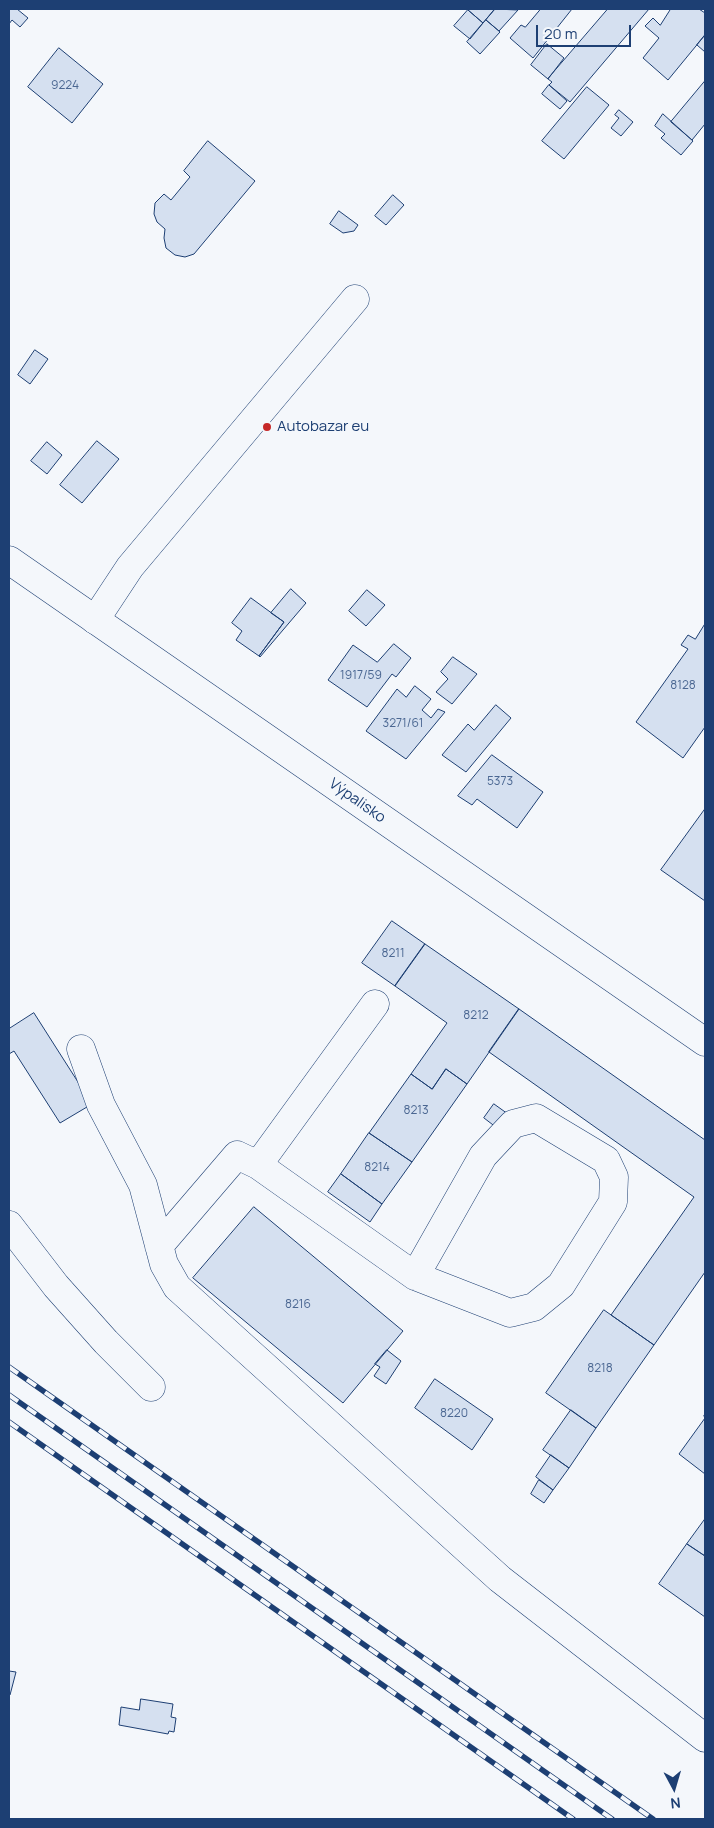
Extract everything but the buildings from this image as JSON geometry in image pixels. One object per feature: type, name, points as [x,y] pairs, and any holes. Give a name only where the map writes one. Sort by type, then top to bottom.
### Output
[{"type":"main road","points":[[95,620],[130,567],[355,299]]},
{"type":"main road","name":"Výpalisko","points":[[9,560],[705,1042]]},
{"type":"main road","points":[[258,1165],[375,1004]]},
{"type":"main road","points":[[81,1049],[101,1105],[143,1185],[164,1264],[177,1287],[500,1579],[705,1738]]},
{"type":"main road","points":[[159,1246],[237,1155],[258,1165],[415,1276],[510,1313],[534,1308],[561,1284],[613,1202],[614,1177],[606,1160],[536,1118],[513,1124],[484,1156],[415,1276]]},
{"type":"main road","points":[[9,1225],[56,1286],[106,1342],[151,1387]]},
{"type":"railway","points":[[9,1367],[653,1819]]},
{"type":"railway","points":[[9,1395],[612,1819]]},
{"type":"railway","points":[[9,1422],[573,1819]]},
{"type":"place","name":"Autobazar eu","points":[[267,427]]}]
